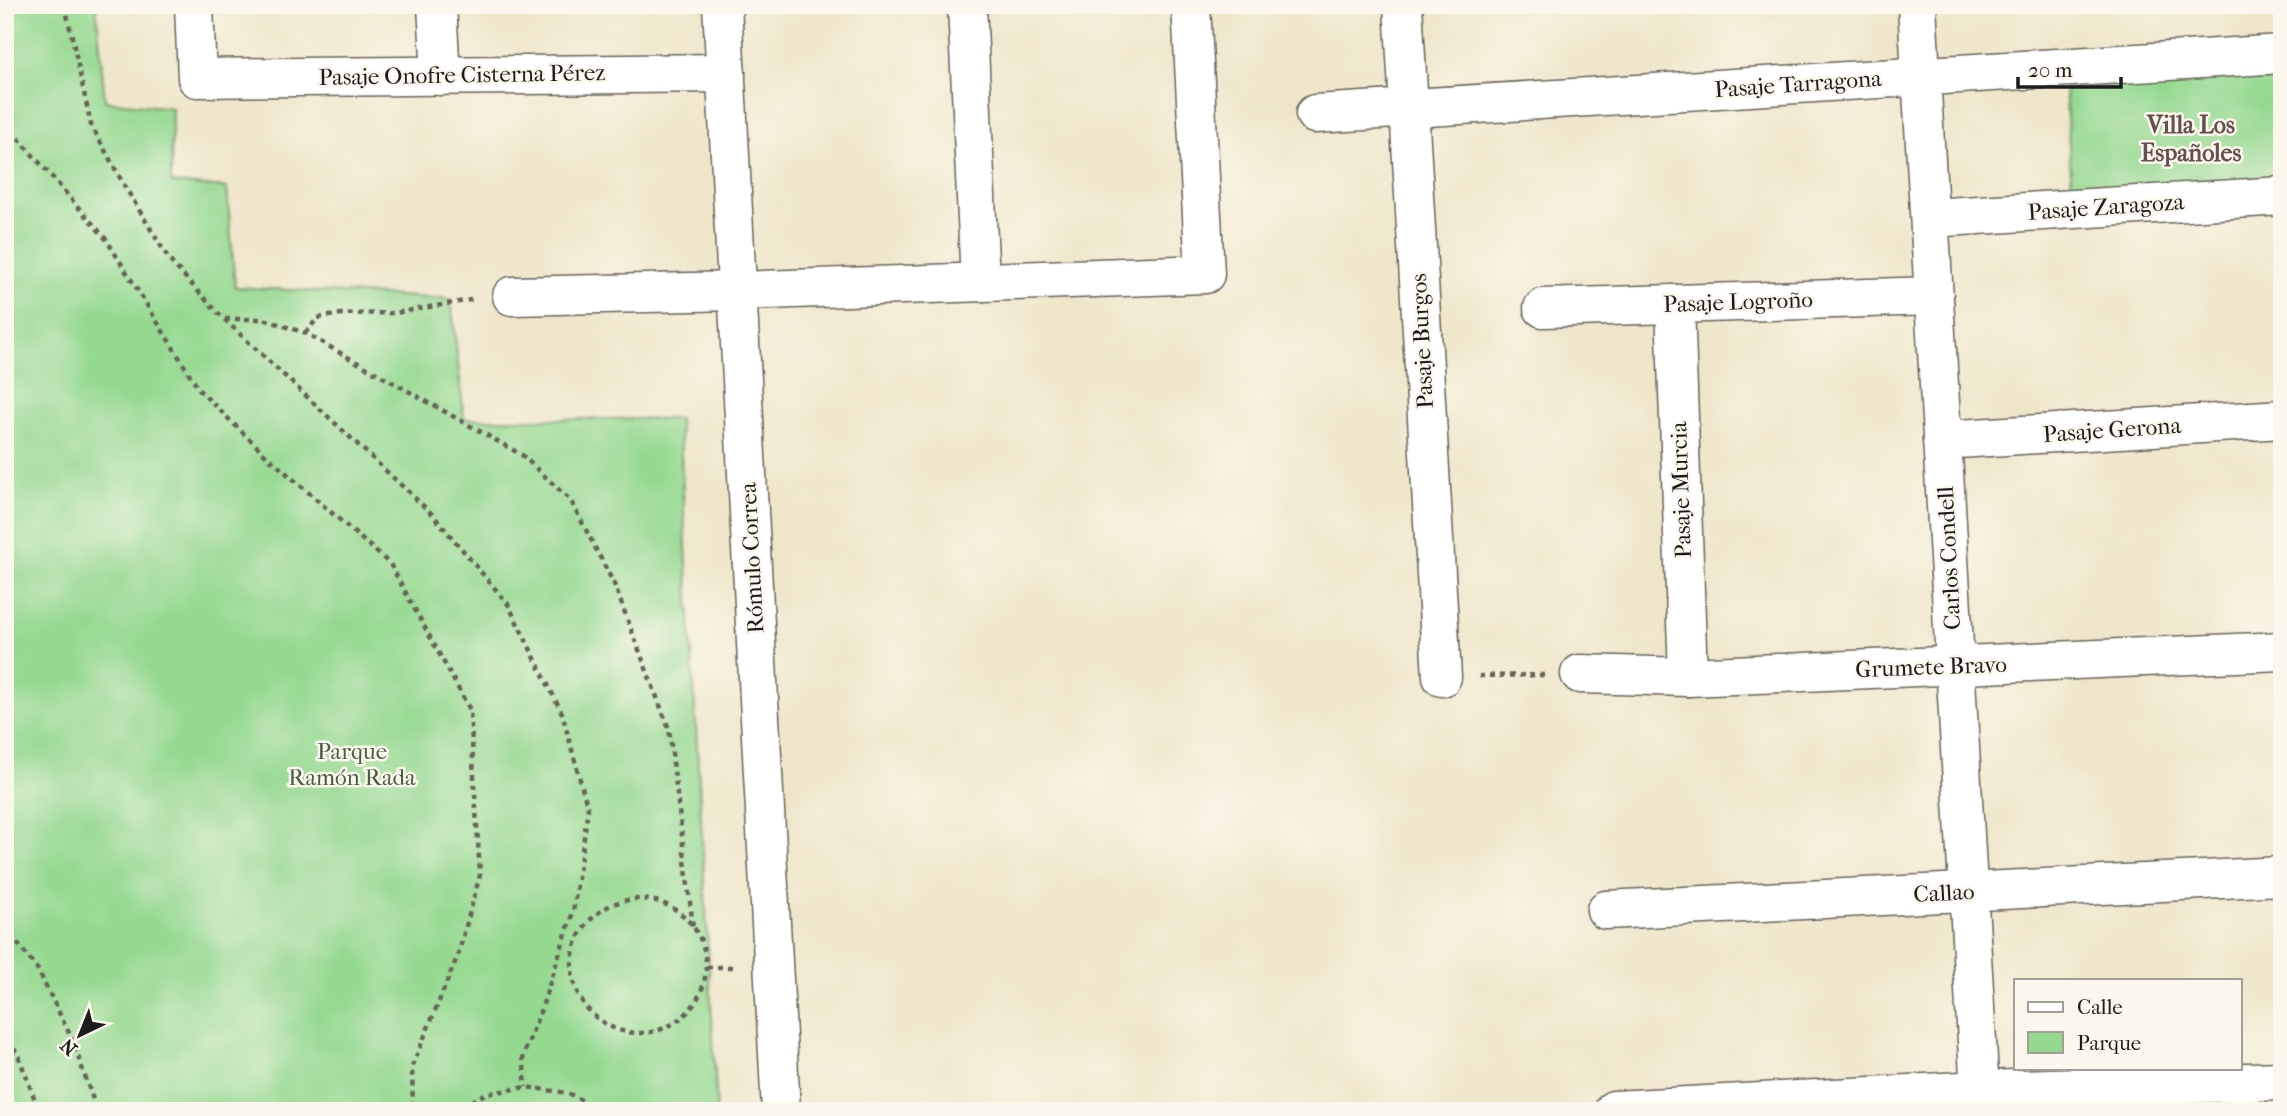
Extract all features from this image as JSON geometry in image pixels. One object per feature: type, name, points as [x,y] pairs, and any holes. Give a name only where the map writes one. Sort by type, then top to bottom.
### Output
[{"type":"street","name":"Pasaje Onofre Cisterna Pérez","points":[[194,5],[198,78],[726,73]]},
{"type":"street","points":[[437,5],[440,76]]},
{"type":"street","name":"Rómulo Correa","points":[[722,5],[781,1111]]},
{"type":"street","points":[[967,5],[980,282]]},
{"type":"street","points":[[512,296],[737,291],[1205,274],[1191,5]]},
{"type":"street","name":"Pasaje Burgos","points":[[1404,5],[1441,677]]},
{"type":"street","name":"Carlos Condell","points":[[1917,5],[1981,1100]]},
{"type":"street","name":"Pasaje Tarragona","points":[[1315,114],[2282,54]]},
{"type":"street","name":"Pasaje Zaragoza","points":[[1930,218],[2282,196]]},
{"type":"street","name":"Pasaje Logroño","points":[[1543,308],[1934,296]]},
{"type":"street","name":"Pasaje Murcia","points":[[1675,304],[1688,677]]},
{"type":"street","name":"Pasaje Gerona","points":[[1942,440],[2282,419]]},
{"type":"street","name":"Grumete Bravo","points":[[1580,674],[1688,677],[2282,651]]},
{"type":"street","name":"Callao","points":[[1606,910],[2282,876]]},
{"type":"street","points":[[1614,1110],[1981,1100],[2282,1080]]},
{"type":"path","points":[[65,5],[91,125],[170,261],[223,319],[433,515],[508,604],[562,713],[588,809],[573,912],[523,1056],[526,1087]]},
{"type":"path","points":[[5,123],[106,239],[200,391],[268,457],[390,564],[470,710],[480,875],[458,956],[412,1067],[412,1111]]},
{"type":"path","points":[[305,333],[318,318],[341,314],[395,313],[512,296]]},
{"type":"path","points":[[223,319],[264,319],[305,333],[522,455],[571,501],[614,584],[669,729],[693,926],[703,946],[706,967],[703,989],[692,1008],[676,1023],[656,1032],[635,1034],[613,1029],[595,1017],[581,1000],[573,980],[572,957],[579,936],[592,918],[611,905],[633,899],[656,901],[677,911],[693,926]]},
{"type":"path","points":[[1441,677],[1580,674]]},
{"type":"path","points":[[5,927],[44,981],[72,1040],[97,1111]]},
{"type":"path","points":[[560,953],[572,957]]},
{"type":"path","points":[[5,1042],[17,1052],[39,1111]]},
{"type":"path","points":[[453,1111],[485,1094],[526,1087],[568,1093],[601,1111]]},
{"type":"green space","name":"Parque Ramón Rada","points":[[5,5],[96,5],[105,101],[172,108],[171,183],[227,188],[235,287],[451,299],[464,419],[679,419],[717,1111],[5,1111]]},
{"type":"green space","points":[[2282,72],[2282,185],[2073,201],[2065,89]]},
{"type":"water","points":[[526,1104],[562,1111],[490,1111]]},
{"type":"district","name":"Villa Los Españoles","points":[[2191,139]]}]
